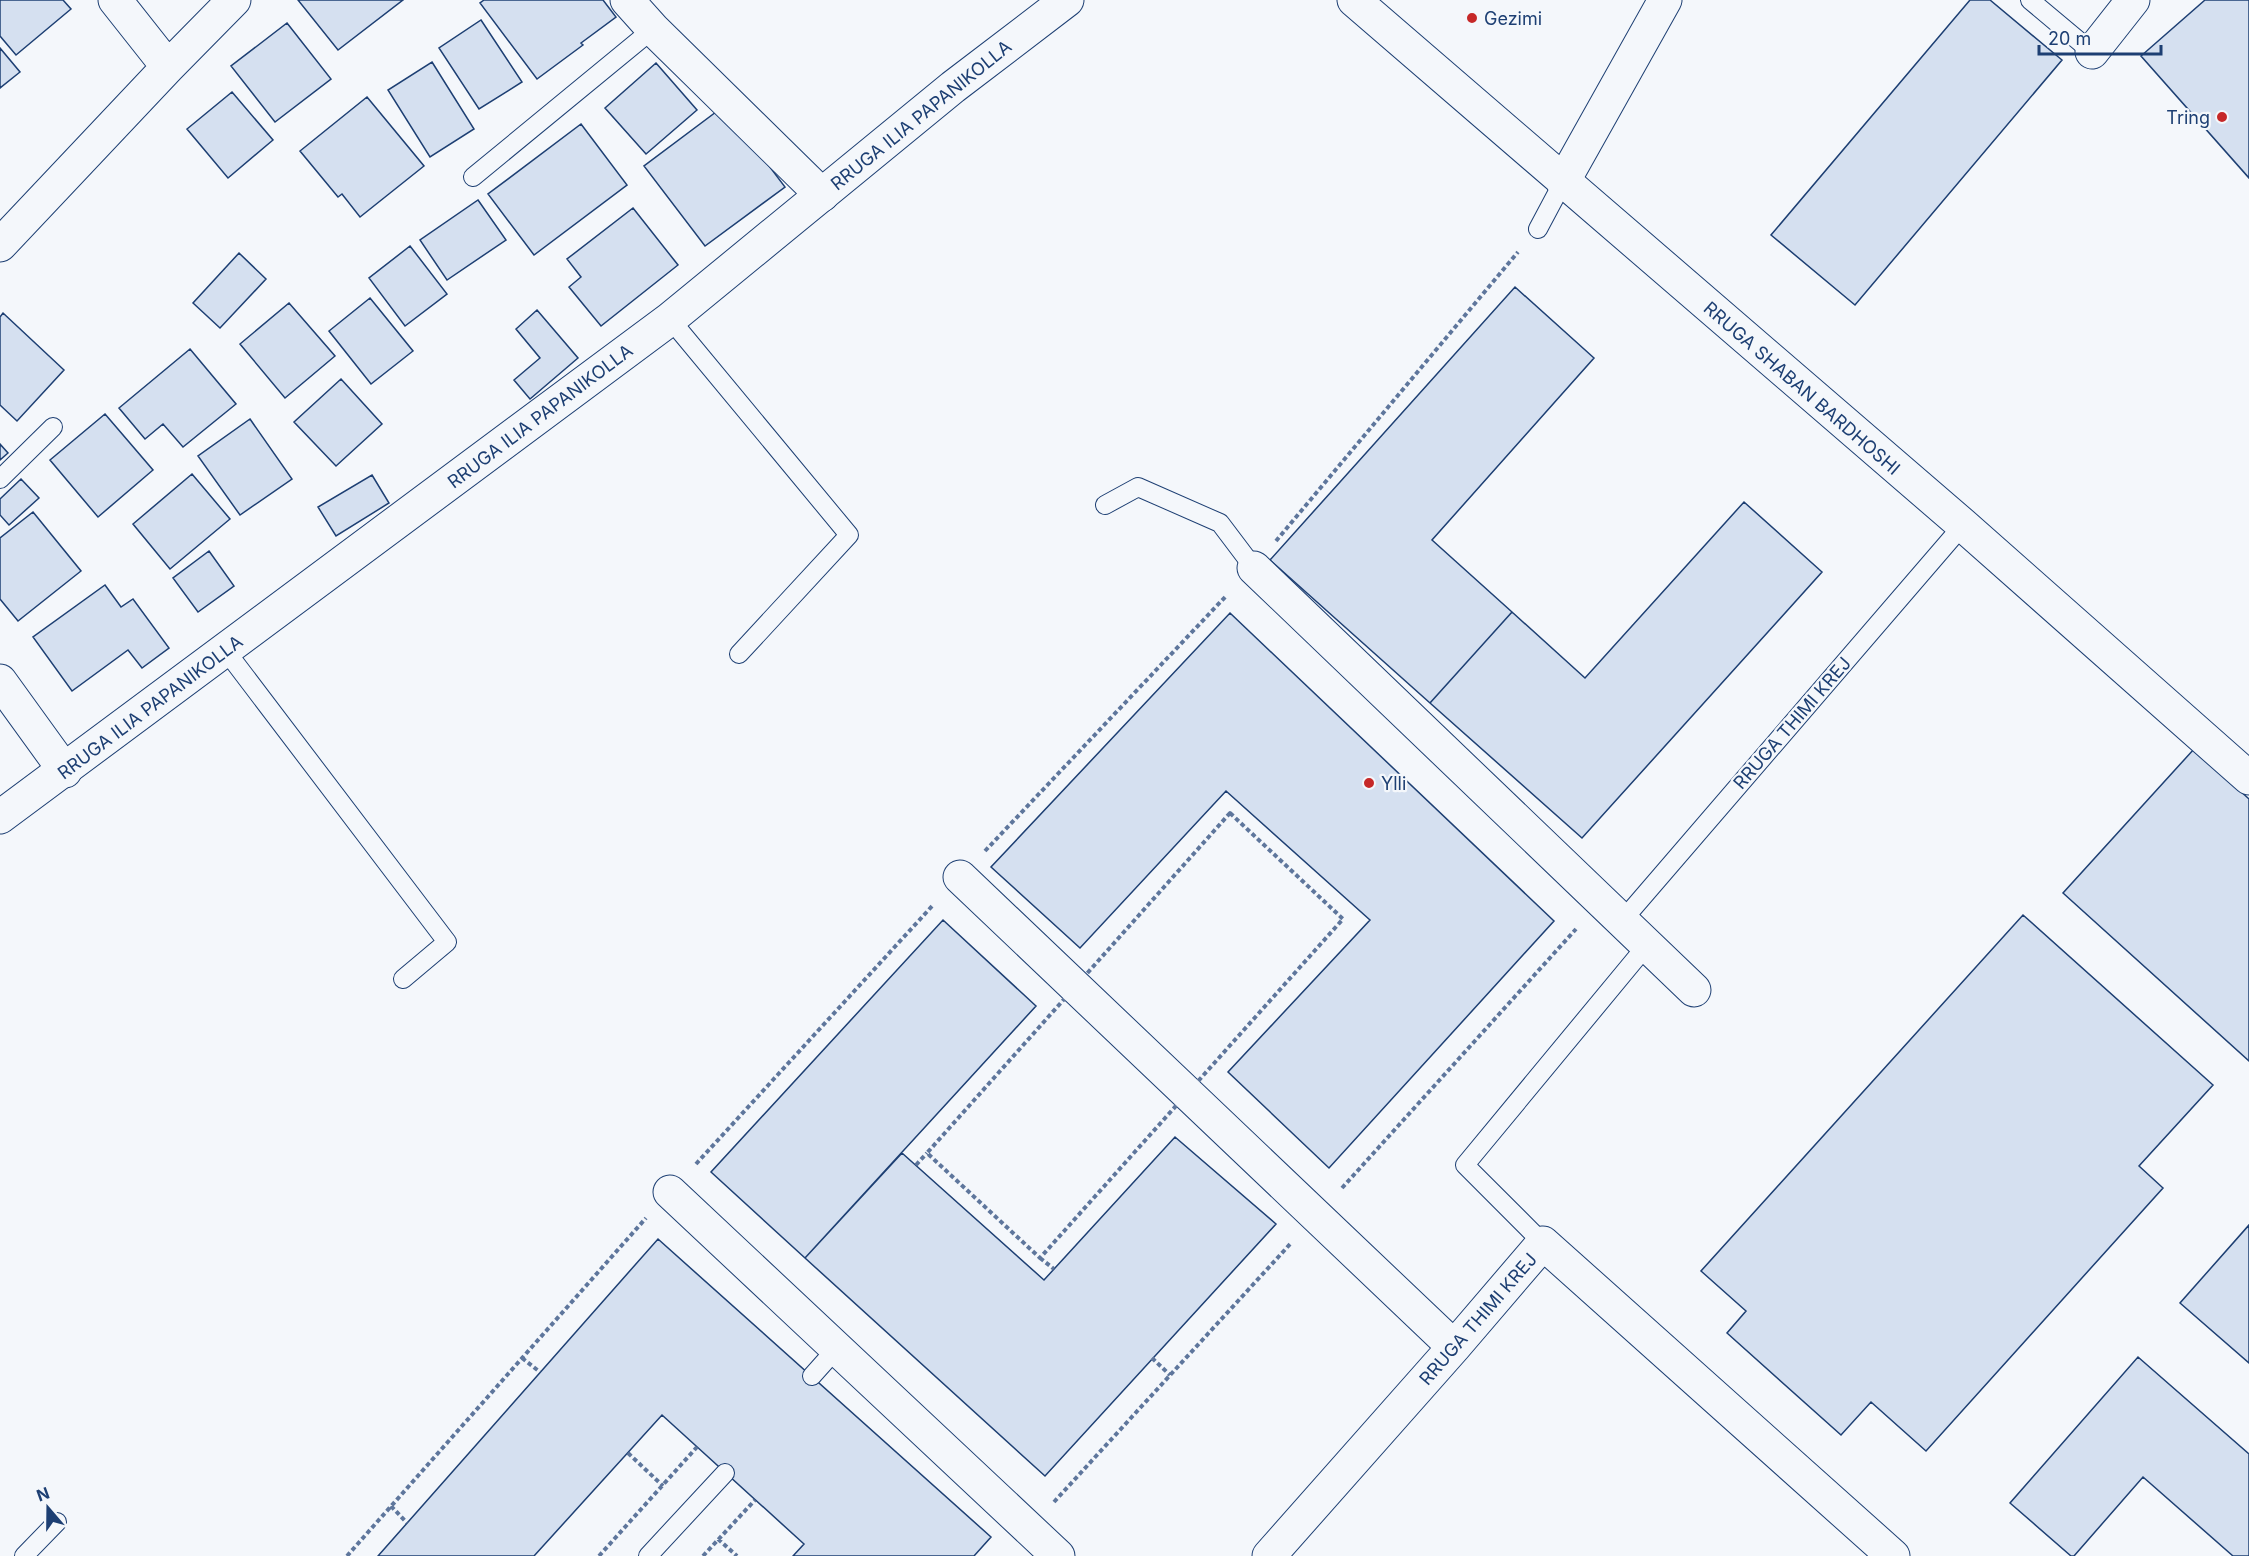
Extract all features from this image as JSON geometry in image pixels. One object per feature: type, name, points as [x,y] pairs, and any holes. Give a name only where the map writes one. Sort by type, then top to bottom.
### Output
[{"type":"street","points":[[115,0],[168,66]]},
{"type":"street","points":[[0,245],[168,66],[234,0]]},
{"type":"street","points":[[627,0],[652,29],[822,195]]},
{"type":"street","name":"RRUGA ILIA PAPANIKOLLA","points":[[0,817],[65,771],[670,319],[953,87],[1067,0]]},
{"type":"street","name":"RRUGA SHABAN BARDHOSHI","points":[[1354,0],[1963,525],[2249,778]]},
{"type":"street","points":[[1563,182],[1665,0]]},
{"type":"street","points":[[2092,52],[2133,0]]},
{"type":"street","points":[[1254,568],[1694,990]]},
{"type":"street","points":[[0,681],[65,771]]},
{"type":"street","points":[[960,877],[1455,1347]]},
{"type":"street","points":[[670,1192],[1058,1556]]},
{"type":"street","points":[[1543,1243],[1893,1556]]},
{"type":"street","name":"RRUGA THIMI KREJ","points":[[1269,1556],[1455,1347],[1543,1243]]},
{"type":"lane","points":[[2030,0],[2092,52]]},
{"type":"lane","points":[[473,177],[652,29]]},
{"type":"lane","points":[[1538,229],[1563,182]]},
{"type":"lane","points":[[670,319],[849,535],[739,654]]},
{"type":"lane","points":[[0,479],[52,427]]},
{"type":"lane","points":[[1105,506],[1138,487],[1220,523],[1254,568]]},
{"type":"lane","name":"RRUGA THIMI KREJ","points":[[1611,911],[1963,525]]},
{"type":"lane","points":[[226,651],[447,942],[402,979]]},
{"type":"lane","name":"RRUGA THIMI KREJ","points":[[1543,1243],[1465,1165],[1647,945]]},
{"type":"lane","points":[[812,1376],[837,1348]]},
{"type":"lane","points":[[648,1556],[725,1473]]},
{"type":"lane","points":[[24,1556],[57,1522]]},
{"type":"path","points":[[1098,962],[1230,813],[1343,919],[1212,1065]]},
{"type":"path","points":[[1351,1178],[1611,911]]},
{"type":"path","points":[[916,1165],[1076,987]]},
{"type":"path","points":[[1040,1258],[1188,1093]]},
{"type":"path","points":[[927,1153],[1054,1269]]},
{"type":"path","points":[[1030,1529],[1316,1216]]},
{"type":"path","points":[[522,1358],[540,1372]]},
{"type":"path","points":[[1152,1359],[1170,1375]]},
{"type":"path","points":[[599,1556],[697,1447]]},
{"type":"path","points":[[628,1453],[663,1486]]},
{"type":"path","points":[[703,1556],[754,1500]]},
{"type":"path","points":[[391,1506],[407,1522]]},
{"type":"path","points":[[718,1539],[737,1556]]},
{"type":"building","points":[[0,0],[63,0],[71,9],[16,55],[0,36]]},
{"type":"building","points":[[298,0],[403,0],[338,50]]},
{"type":"building","points":[[484,0],[603,0],[616,17],[537,79],[480,3]]},
{"type":"building","points":[[1970,0],[1990,0],[2062,60],[1855,305],[1771,235]]},
{"type":"building","name":"Tring","points":[[2205,0],[2249,0],[2249,178],[2141,56]]},
{"type":"building","points":[[481,20],[522,82],[479,109],[439,48]]},
{"type":"building","points":[[287,23],[331,79],[275,122],[231,66]]},
{"type":"building","points":[[0,48],[20,72],[0,88]]},
{"type":"building","points":[[432,62],[474,129],[430,157],[388,90]]},
{"type":"building","points":[[656,63],[697,110],[646,154],[605,108]]},
{"type":"building","points":[[232,92],[273,140],[228,178],[187,129]]},
{"type":"building","points":[[367,97],[424,166],[360,217],[342,194],[338,197],[300,151]]},
{"type":"building","points":[[724,106],[785,187],[705,246],[644,166]]},
{"type":"building","points":[[581,124],[627,185],[534,255],[488,194]]},
{"type":"building","points":[[478,200],[506,240],[447,280],[420,240]]},
{"type":"building","points":[[633,208],[678,265],[601,326],[569,287],[581,277],[567,259]]},
{"type":"building","points":[[410,246],[447,294],[405,326],[369,278]]},
{"type":"building","points":[[239,253],[266,279],[220,328],[193,303]]},
{"type":"building","points":[[1515,287],[1594,358],[1432,540],[1512,612],[1430,703],[1270,560]]},
{"type":"building","points":[[370,298],[413,351],[371,384],[329,331]]},
{"type":"building","points":[[289,303],[335,356],[285,398],[240,344]]},
{"type":"building","points":[[537,310],[578,358],[530,399],[514,380],[540,358],[516,329]]},
{"type":"building","points":[[3,313],[64,370],[17,421],[0,405],[0,317]]},
{"type":"building","points":[[190,349],[236,404],[183,447],[163,424],[145,439],[119,408]]},
{"type":"building","points":[[341,379],[382,424],[336,466],[294,422]]},
{"type":"building","points":[[105,414],[153,470],[98,517],[50,460]]},
{"type":"building","points":[[250,419],[292,479],[240,515],[198,456]]},
{"type":"building","points":[[0,444],[8,453],[0,460]]},
{"type":"building","points":[[192,474],[230,519],[170,569],[133,524]]},
{"type":"building","points":[[372,475],[389,503],[336,536],[318,507]]},
{"type":"building","points":[[21,479],[39,498],[9,525],[0,515],[0,499]]},
{"type":"building","points":[[1744,502],[1822,572],[1582,838],[1430,703],[1512,612],[1585,678]]},
{"type":"building","points":[[33,512],[81,571],[18,621],[0,599],[0,538]]},
{"type":"building","points":[[209,551],[234,586],[198,612],[173,578]]},
{"type":"building","points":[[105,585],[121,607],[133,599],[169,648],[142,668],[128,650],[72,691],[33,637]]},
{"type":"building","points":[[1230,613],[1554,921],[1329,1168],[1228,1072],[1370,920],[1226,791],[1080,948],[991,867]]},
{"type":"building","points":[[2194,749],[2249,799],[2249,1061],[2063,893]]},
{"type":"building","points":[[2023,915],[2213,1085],[2139,1166],[2163,1188],[1926,1451],[1871,1402],[1841,1435],[1727,1333],[1746,1311],[1701,1271]]},
{"type":"building","points":[[943,920],[1036,1006],[805,1258],[711,1172]]},
{"type":"building","points":[[1175,1137],[1276,1224],[1045,1476],[805,1258],[902,1153],[1044,1280]]},
{"type":"building","points":[[2249,1225],[2249,1363],[2180,1303]]},
{"type":"building","points":[[658,1239],[991,1537],[974,1556],[793,1556],[804,1544],[662,1415],[534,1556],[378,1556]]},
{"type":"building","points":[[2138,1357],[2249,1454],[2249,1556],[2233,1556],[2143,1477],[2074,1556],[2071,1556],[2010,1503]]},
{"type":"place","name":"Gezimi","points":[[1472,18]]},
{"type":"place","name":"Tring","points":[[2222,117]]},
{"type":"place","name":"Ylli","points":[[1369,783]]}]
